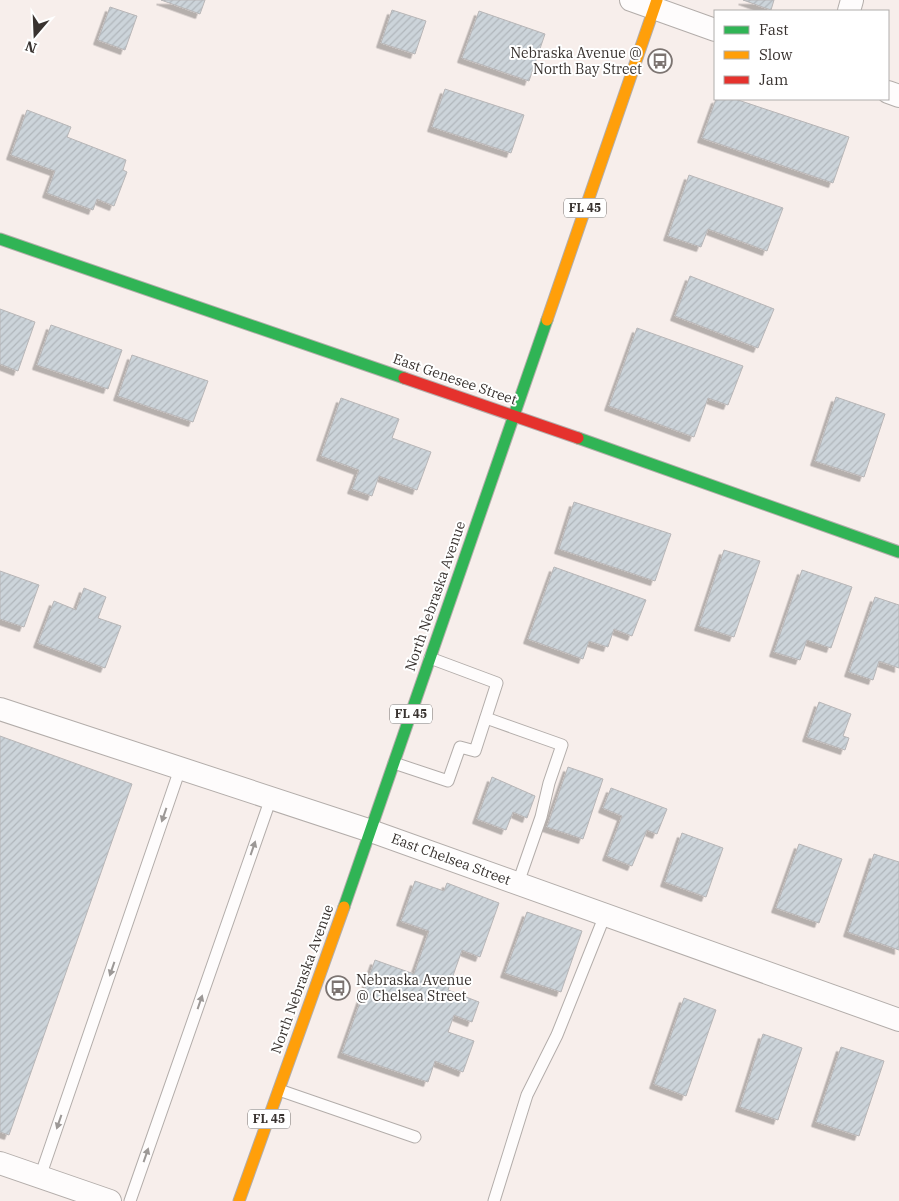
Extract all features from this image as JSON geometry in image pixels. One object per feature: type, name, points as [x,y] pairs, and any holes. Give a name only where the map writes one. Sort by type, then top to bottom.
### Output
[{"type":"main road","name":"North Nebraska Avenue","points":[[239,1201],[371,831],[655,4]]},
{"type":"main road","name":"East Genesee Street","points":[[0,239],[513,415],[899,552]]},
{"type":"street","points":[[631,0],[655,4],[714,30]]},
{"type":"street","name":"East Chelsea Street","points":[[0,709],[371,831],[899,1020]]},
{"type":"street","points":[[0,1163],[110,1201]]},
{"type":"lane","points":[[394,764],[448,781],[460,748],[475,751],[498,683],[430,658]]},
{"type":"lane","points":[[486,718],[562,745],[549,783],[541,817],[518,883]]},
{"type":"lane","points":[[40,1177],[180,769]]},
{"type":"lane","points":[[130,1201],[271,798]]},
{"type":"lane","points":[[494,1201],[527,1095],[557,1035],[605,915]]},
{"type":"lane","points":[[279,1090],[415,1137]]},
{"type":"building","points":[[161,0],[205,0],[200,14]]},
{"type":"building","points":[[743,0],[774,0],[771,10]]},
{"type":"building","points":[[110,7],[137,16],[125,50],[98,40]]},
{"type":"building","points":[[392,10],[426,21],[415,54],[381,43]]},
{"type":"building","points":[[479,11],[545,34],[529,81],[462,58]]},
{"type":"building","points":[[445,89],[524,115],[511,153],[432,127]]},
{"type":"building","points":[[716,100],[738,100],[849,137],[833,183],[702,138]]},
{"type":"building","points":[[27,110],[71,127],[67,137],[126,160],[123,170],[127,172],[114,206],[97,199],[93,210],[47,193],[55,171],[11,155]]},
{"type":"building","points":[[689,175],[783,208],[767,251],[708,229],[701,247],[668,236]]},
{"type":"building","points":[[690,276],[774,309],[758,348],[675,316]]},
{"type":"building","points":[[0,309],[35,322],[18,371],[0,364]]},
{"type":"building","points":[[51,325],[122,350],[108,389],[37,365]]},
{"type":"building","points":[[637,328],[743,366],[728,405],[708,398],[694,437],[609,406]]},
{"type":"building","points":[[132,355],[208,381],[193,422],[118,396]]},
{"type":"building","points":[[836,397],[885,414],[864,477],[815,461]]},
{"type":"building","points":[[341,398],[399,419],[392,438],[431,452],[417,490],[379,476],[372,496],[352,489],[359,470],[321,456]]},
{"type":"building","points":[[574,502],[671,534],[655,581],[559,549]]},
{"type":"building","points":[[724,550],[760,561],[734,637],[699,626]]},
{"type":"building","points":[[554,567],[646,600],[632,636],[614,629],[608,647],[589,641],[583,659],[528,639]]},
{"type":"building","points":[[802,570],[852,587],[831,648],[807,640],[800,660],[774,652]]},
{"type":"building","points":[[0,571],[39,585],[24,627],[0,619]]},
{"type":"building","points":[[84,588],[106,597],[98,618],[121,626],[105,668],[38,643],[54,601],[76,610]]},
{"type":"building","points":[[875,597],[899,605],[899,668],[879,661],[873,680],[849,672]]},
{"type":"building","points":[[819,702],[851,714],[843,736],[849,738],[845,750],[807,737]]},
{"type":"building","points":[[0,736],[132,784],[9,1135],[0,1132]]},
{"type":"building","points":[[568,767],[603,779],[583,839],[547,827]]},
{"type":"building","points":[[492,777],[535,796],[527,818],[513,812],[506,830],[477,819]]},
{"type":"building","points":[[611,788],[667,809],[657,834],[647,830],[632,866],[607,856],[622,816],[603,808]]},
{"type":"building","points":[[682,833],[723,848],[706,897],[665,882]]},
{"type":"building","points":[[799,844],[842,859],[819,923],[776,908]]},
{"type":"building","points":[[874,854],[899,862],[899,950],[848,932]]},
{"type":"building","points":[[415,881],[444,891],[447,883],[499,903],[480,957],[462,950],[448,990],[479,1002],[472,1022],[454,1015],[448,1032],[474,1041],[463,1072],[435,1061],[428,1082],[342,1053],[375,960],[414,974],[429,931],[401,921]]},
{"type":"building","points":[[527,912],[582,931],[561,992],[505,973]]},
{"type":"building","points":[[684,998],[716,1010],[686,1096],[654,1084]]},
{"type":"building","points":[[763,1034],[802,1048],[778,1120],[740,1107]]},
{"type":"building","points":[[841,1047],[884,1061],[859,1136],[816,1122]]},
{"type":"traffic: fast","points":[[0,239],[404,378]]},
{"type":"traffic: fast","points":[[344,907],[547,320]]},
{"type":"traffic: fast","points":[[578,438],[899,552]]},
{"type":"traffic: slow","points":[[547,320],[657,0]]},
{"type":"traffic: slow","points":[[239,1201],[344,907]]},
{"type":"traffic: jam","points":[[404,378],[578,438]]},
{"type":"place","name":"Nebraska Avenue @ North Bay Street","points":[[660,61]]},
{"type":"place","name":"Nebraska Avenue @ Chelsea Street","points":[[338,988]]}]
